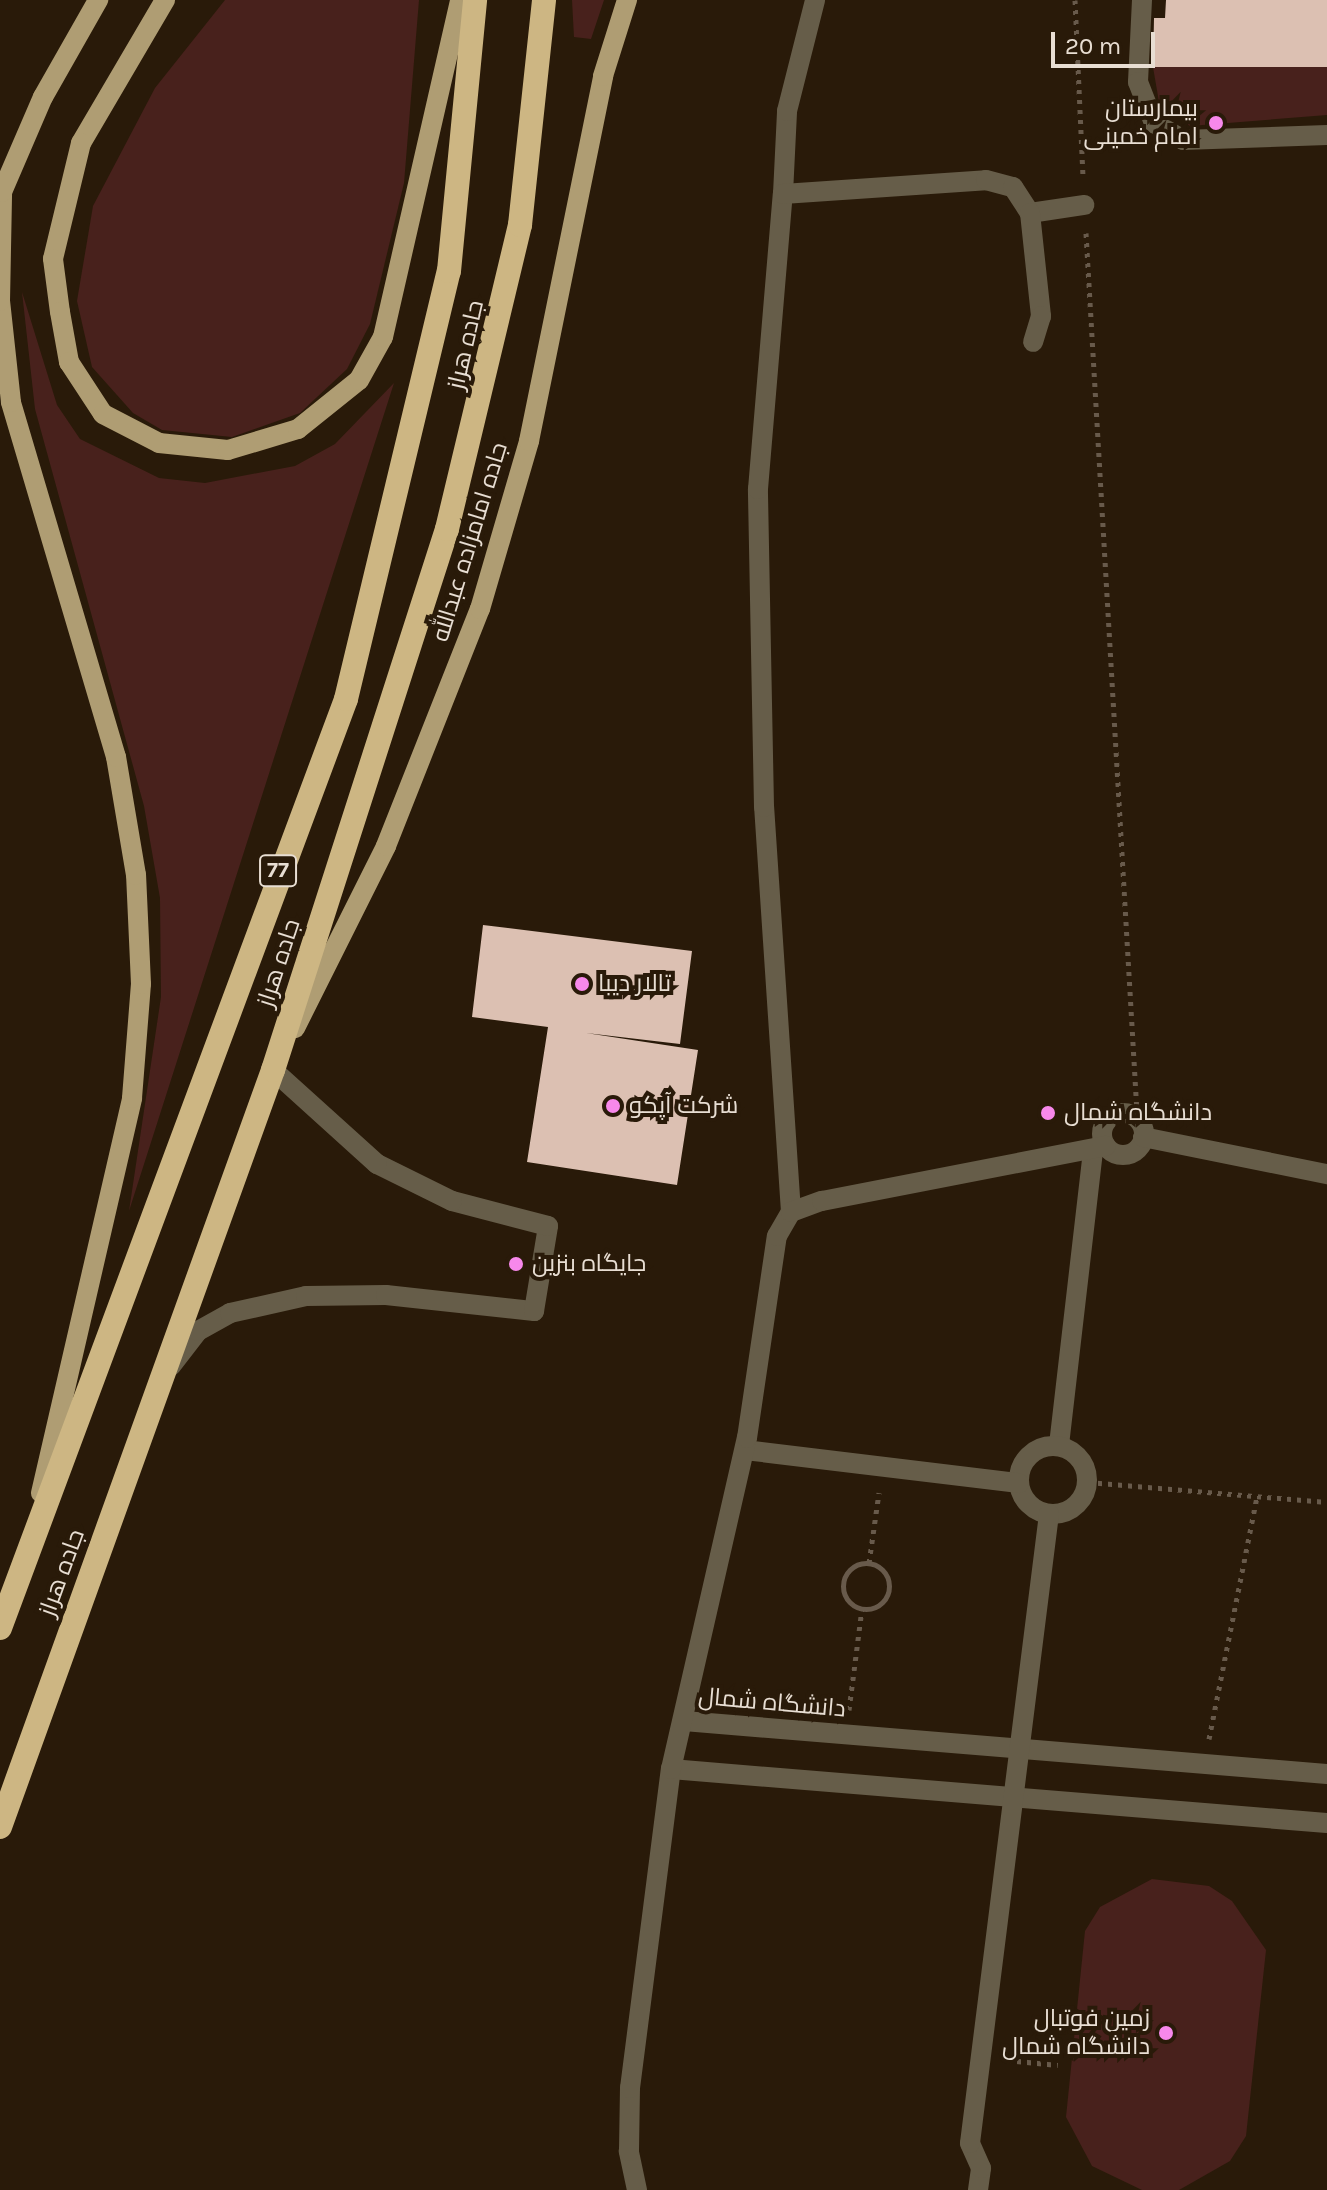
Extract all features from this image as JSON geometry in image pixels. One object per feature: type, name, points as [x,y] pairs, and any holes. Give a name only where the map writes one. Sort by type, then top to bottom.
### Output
[{"type":"highway","name":"جاده هراز","points":[[0,1628],[346,699],[449,271],[475,0]]},
{"type":"highway","name":"جاده هراز","points":[[0,1827],[273,1070],[415,634],[496,349],[520,225],[544,0]]},
{"type":"main road","points":[[28,1548],[132,1098],[141,984],[136,875],[116,757],[11,402],[0,301],[2,192],[43,97],[98,0]]},
{"type":"main road","points":[[165,0],[81,143],[53,259],[60,312],[69,362],[103,414],[159,443],[228,450],[298,429],[359,380],[383,337],[460,0]]},
{"type":"main road","name":"جاده امامزاده عبدالله","points":[[273,1070],[386,846],[480,609],[529,441],[603,76],[627,0]]},
{"type":"street","points":[[684,1721],[745,1450],[777,1236],[791,1212],[764,807],[758,489],[787,111],[815,0]]},
{"type":"street","points":[[1142,0],[1138,82],[1154,123],[1183,140],[1327,135]]},
{"type":"street","points":[[783,194],[986,180],[1013,187],[1030,213],[1041,316],[1033,342]]},
{"type":"street","points":[[1030,213],[1084,205]]},
{"type":"street","points":[[161,1378],[209,1325],[306,1296],[386,1295],[534,1311],[548,1226],[452,1201],[377,1164],[273,1070]]},
{"type":"street","points":[[1059,1445],[1103,1126],[1111,1116],[1140,1128],[1327,1174]]},
{"type":"street","points":[[791,1212],[1100,1147],[1124,1155],[1140,1128]]},
{"type":"street","points":[[1059,1445],[1084,1463],[1088,1482],[1079,1503],[1049,1514],[1028,1504],[1019,1483],[1030,1454],[1059,1445]]},
{"type":"street","points":[[745,1450],[1019,1483]]},
{"type":"street","points":[[978,2190],[981,2168],[970,2143],[1016,1748],[1049,1514]]},
{"type":"street","name":"دانشگاه شمال","points":[[637,2190],[629,2151],[630,2088],[671,1769],[684,1721],[1327,1774]]},
{"type":"street","points":[[671,1769],[1327,1823]]},
{"type":"path","points":[[1075,0],[1084,205],[1140,1128]]},
{"type":"path","points":[[869,1563],[882,1466]]},
{"type":"path","points":[[1088,1482],[1327,1502]]},
{"type":"path","points":[[1204,1764],[1257,1496]]},
{"type":"path","points":[[869,1563],[886,1574],[889,1589],[877,1607],[862,1609],[848,1602],[843,1580],[852,1568],[869,1563]]},
{"type":"path","points":[[846,1735],[862,1609]]},
{"type":"path","points":[[980,2058],[1058,2065]]},
{"type":"shaded area","points":[[225,0],[419,0],[404,183],[370,324],[347,369],[300,413],[232,437],[162,430],[133,413],[92,367],[77,301],[93,206],[155,88]]},
{"type":"shaded area","points":[[572,0],[604,0],[591,39],[574,37]]},
{"type":"shaded area","points":[[1153,67],[1327,67],[1327,115],[1190,126],[1159,102]]},
{"type":"shaded area","points":[[22,292],[57,405],[80,439],[159,478],[205,483],[295,466],[335,444],[394,383],[129,1211],[161,997],[160,898],[144,806],[35,409]]},
{"type":"shaded area","name":"زمین فوتبال دانشگاه شمال","points":[[1152,1879],[1209,1886],[1232,1901],[1266,1950],[1246,2136],[1230,2161],[1179,2190],[1142,2190],[1092,2166],[1066,2117],[1085,1931],[1100,1907]]},
{"type":"building","points":[[1166,0],[1327,0],[1327,67],[1153,67],[1154,18],[1165,18]]},
{"type":"building","points":[[483,925],[692,951],[680,1044],[586,1033],[698,1050],[677,1185],[527,1162],[548,1027],[472,1017]]},
{"type":"place","name":"بیمارستان امام خمینی","points":[[1216,123]]},
{"type":"place","name":"تالار دیبا","points":[[582,984]]},
{"type":"place","name":"شرکت آپکو","points":[[613,1106]]},
{"type":"place","name":"دانشگاه شمال","points":[[1048,1113]]},
{"type":"place","name":"جایگاه بنزین","points":[[516,1264]]},
{"type":"place","name":"زمین فوتبال دانشگاه شمال","points":[[1166,2033]]}]
